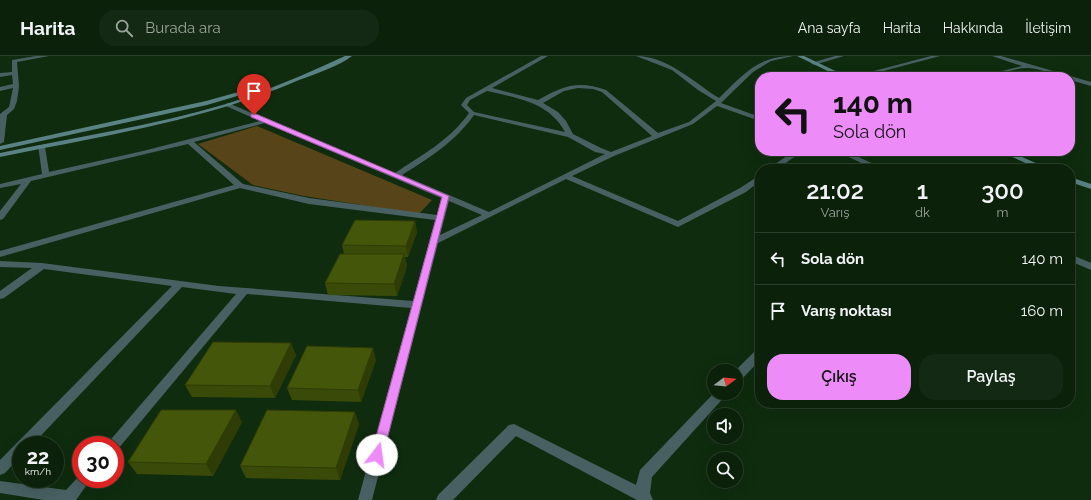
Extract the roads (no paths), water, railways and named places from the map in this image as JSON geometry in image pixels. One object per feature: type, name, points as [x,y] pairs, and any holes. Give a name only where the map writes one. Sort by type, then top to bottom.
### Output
[{"type":"street","points":[[0,142],[2,115],[13,108],[16,86],[13,58],[46,56]]},
{"type":"street","points":[[0,148],[207,103],[248,92],[335,56]]},
{"type":"street","points":[[0,155],[228,105],[299,79],[349,56]]},
{"type":"street","points":[[545,56],[468,99],[464,105],[472,112],[570,135],[598,150],[612,154]]},
{"type":"street","points":[[638,56],[674,69],[718,103],[755,117]]},
{"type":"street","points":[[433,242],[567,178],[612,154],[691,123],[718,103],[751,71],[769,60],[790,56]]},
{"type":"street","points":[[800,56],[834,72]]},
{"type":"street","points":[[814,63],[841,56]]},
{"type":"street","points":[[874,72],[937,56]]},
{"type":"street","points":[[995,56],[1048,72]]},
{"type":"street","points":[[1002,72],[1027,66]]},
{"type":"street","points":[[0,76],[15,73]]},
{"type":"street","points":[[1075,81],[1091,84]]},
{"type":"street","points":[[538,102],[558,91],[575,85],[594,87],[604,91],[657,136]]},
{"type":"street","points":[[0,89],[16,86]]},
{"type":"street","points":[[486,89],[538,102],[555,111],[565,122],[570,135]]},
{"type":"street","points":[[228,105],[490,215]]},
{"type":"street","points":[[397,175],[445,144],[464,125],[472,112]]},
{"type":"street","points":[[0,186],[46,176],[266,121]]},
{"type":"street","points":[[189,141],[240,186]]},
{"type":"street","points":[[41,146],[46,176]]},
{"type":"street","points":[[780,164],[792,156]]},
{"type":"street","points":[[851,156],[869,164]]},
{"type":"street","points":[[1015,156],[1033,164]]},
{"type":"street","points":[[567,178],[678,224],[743,190],[755,181]]},
{"type":"street","points":[[0,217],[28,180]]},
{"type":"street","points":[[1075,181],[1091,187]]},
{"type":"street","points":[[0,254],[240,186],[309,200],[440,218]]},
{"type":"street","points":[[365,500],[446,196]]},
{"type":"street","points":[[1075,259],[1091,267]]},
{"type":"street","points":[[0,264],[42,266],[244,291],[417,305]]},
{"type":"street","points":[[0,296],[42,266]]},
{"type":"street","points":[[32,436],[180,284]]},
{"type":"street","points":[[121,436],[244,291]]},
{"type":"street","points":[[743,371],[755,358]]},
{"type":"street","points":[[443,500],[514,429],[644,498],[645,474],[715,400]]},
{"type":"street","points":[[0,469],[12,456]]},
{"type":"street","points":[[0,487],[68,498],[76,488]]}]
